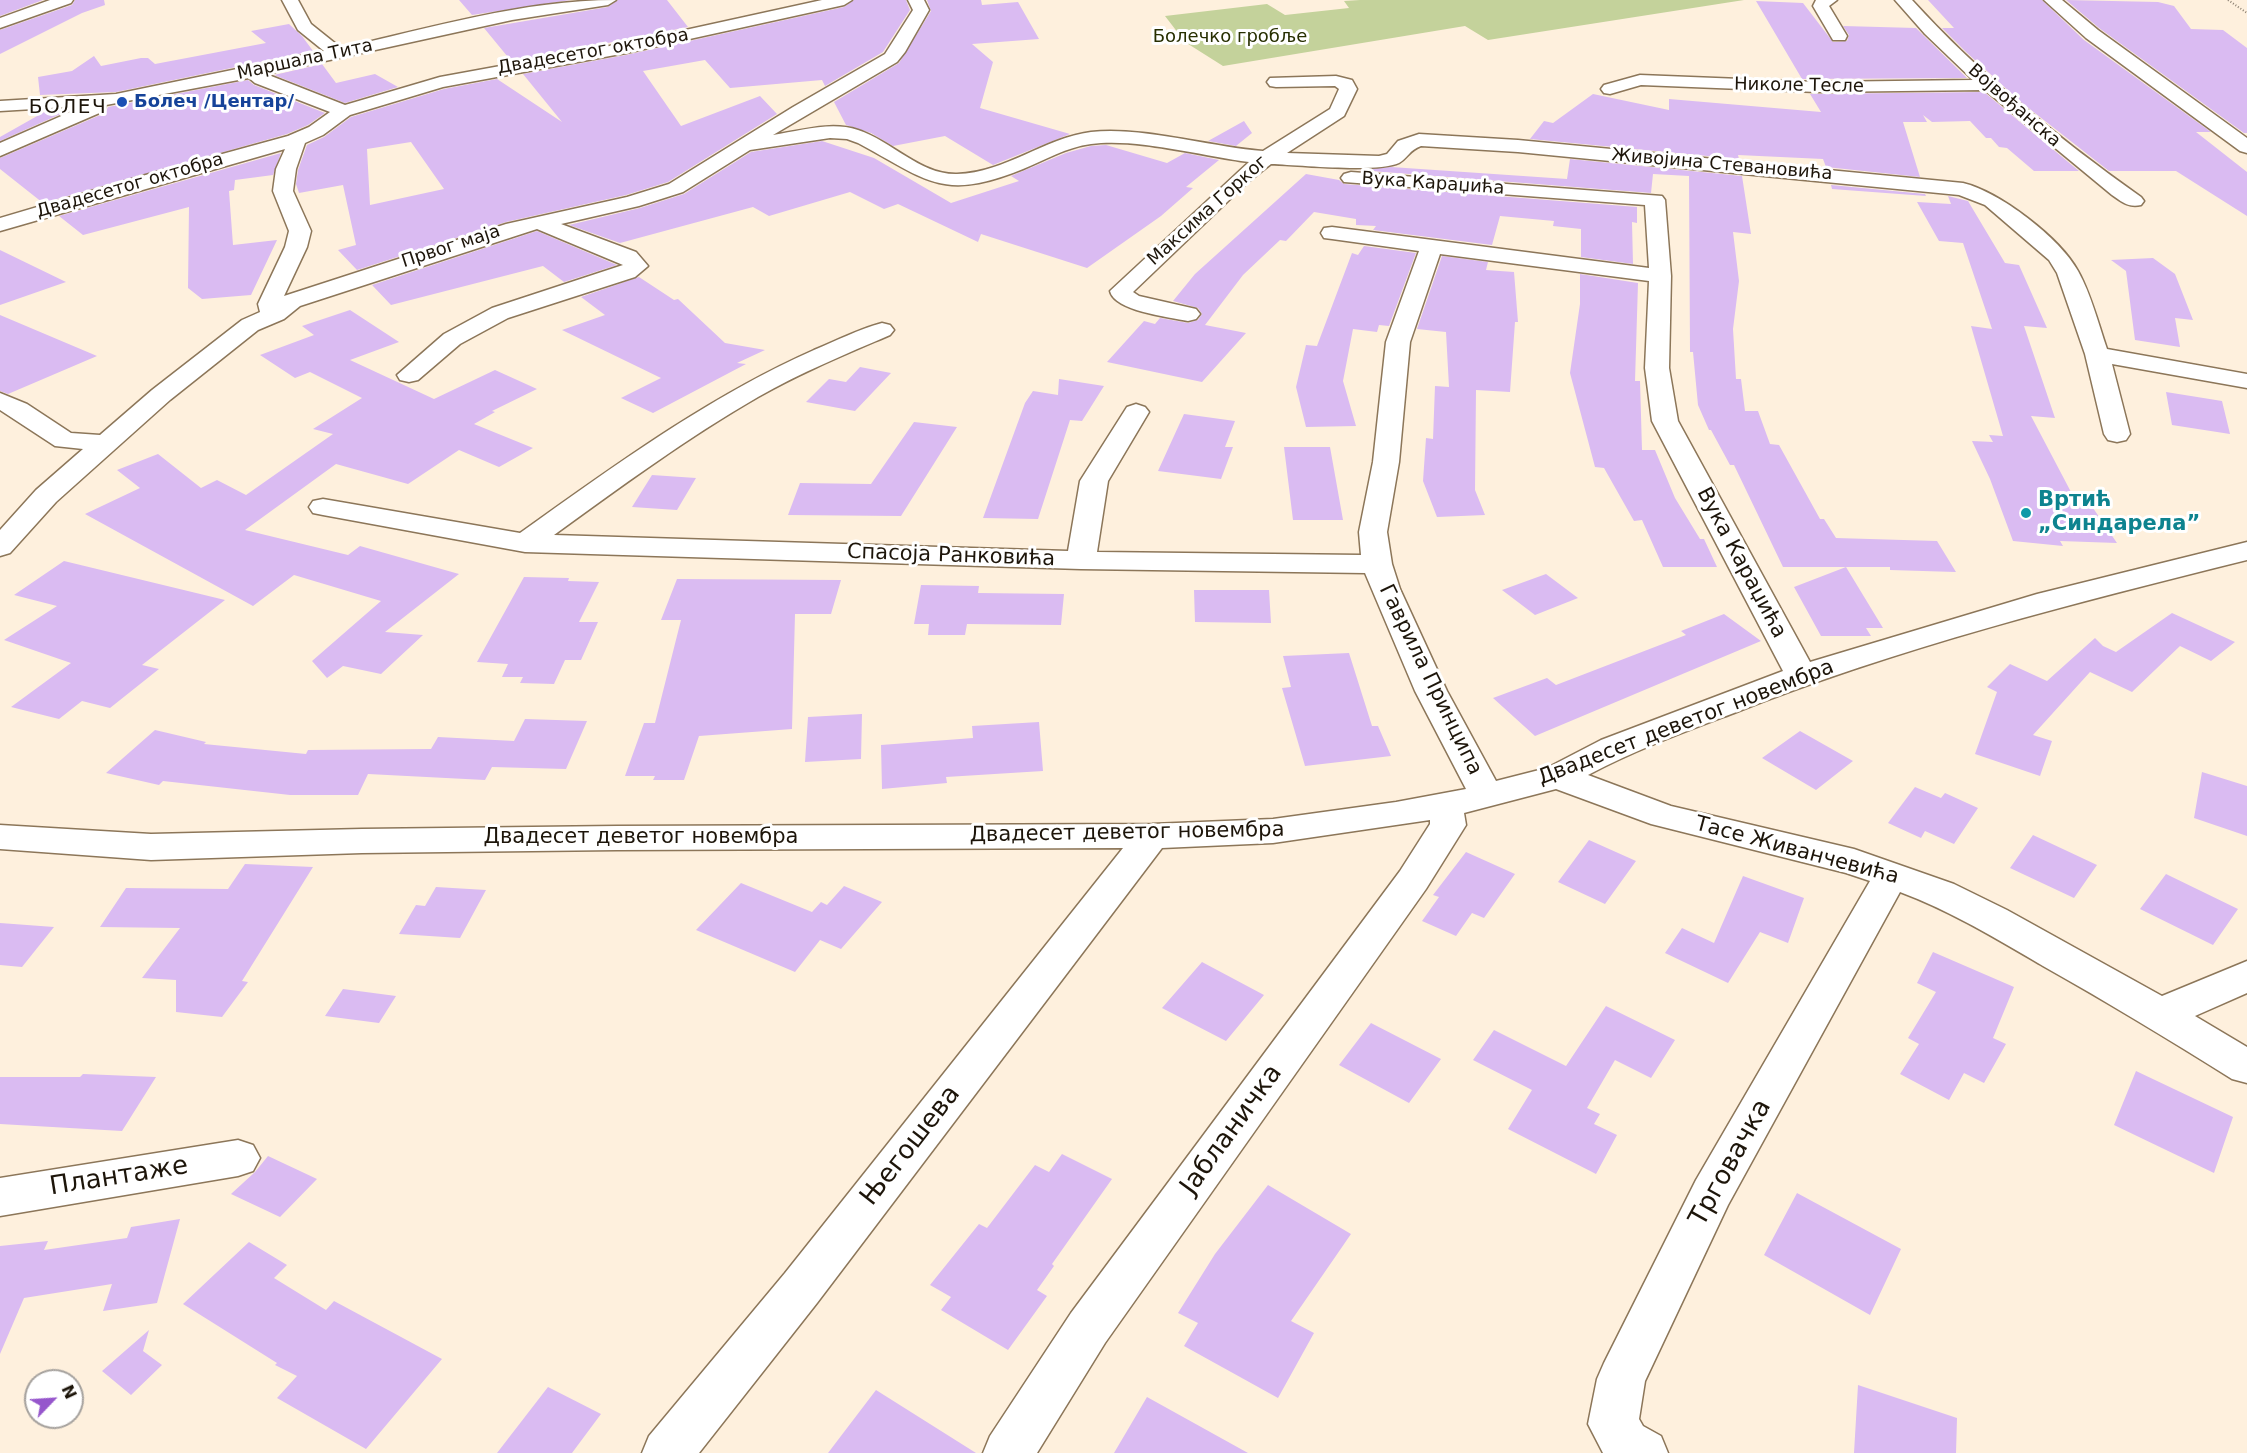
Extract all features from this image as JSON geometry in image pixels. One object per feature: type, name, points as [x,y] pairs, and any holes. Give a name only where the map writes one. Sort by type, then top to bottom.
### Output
[{"type":"street","points":[[0,23],[65,0]]},
{"type":"street","points":[[290,0],[304,27],[337,53]]},
{"type":"street","name":"Маршала Тита","points":[[0,106],[116,99],[253,72],[512,15],[608,0]]},
{"type":"street","name":"Двадесетог октобра","points":[[0,225],[295,140],[316,131],[344,111],[440,82],[626,48],[844,0]]},
{"type":"street","name":"Првог маја","points":[[0,547],[46,496],[105,443],[161,394],[250,325],[276,314],[292,301],[445,248],[537,222],[658,195],[676,188],[799,111],[891,58],[918,18],[921,10],[916,0]]},
{"type":"street","points":[[1829,0],[1822,2],[1821,6],[1839,36]]},
{"type":"street","name":"Војвођанска","points":[[1903,0],[1989,86],[2101,179],[2134,201]]},
{"type":"street","points":[[2052,0],[2092,34],[2247,147]]},
{"type":"street","points":[[253,72],[261,79],[344,111]]},
{"type":"street","name":"Николе Тесле","points":[[1610,89],[1640,80],[1817,87],[1989,86]]},
{"type":"street","name":"Максима Горког","points":[[1188,314],[1131,301],[1121,294],[1202,213],[1266,158],[1338,112],[1348,89],[1346,84],[1336,81],[1276,82]]},
{"type":"street","points":[[0,150],[116,99]]},
{"type":"street","name":"Живојина Стевановића","points":[[744,145],[844,132],[862,139],[910,167],[940,178],[960,180],[1000,170],[1078,141],[1098,137],[1266,158],[1383,161],[1394,158],[1409,142],[1419,140],[1518,146],[1963,189],[1992,201],[2058,256],[2068,273],[2097,354],[2117,434]]},
{"type":"street","points":[[276,314],[269,309],[269,304],[296,248],[300,231],[283,191],[283,180],[296,146],[295,140]]},
{"type":"street","name":"Вука Караџића","points":[[1343,178],[1655,200],[1660,276],[1656,362],[1659,403],[1665,421],[1801,675]]},
{"type":"street","points":[[409,375],[452,339],[500,313],[627,272],[637,266],[628,257],[537,222]]},
{"type":"street","points":[[1332,233],[1431,248],[1660,276]]},
{"type":"street","name":"Гаврила Принципа","points":[[1431,248],[1398,342],[1386,462],[1373,532],[1377,564],[1385,589],[1431,691],[1486,795]]},
{"type":"street","points":[[525,543],[622,472],[749,393],[816,357],[882,330]]},
{"type":"street","points":[[2097,354],[2247,381]]},
{"type":"street","points":[[0,401],[18,409],[64,440],[105,443]]},
{"type":"street","points":[[1081,560],[1094,480],[1136,412]]},
{"type":"street","name":"Спасоја Ранковића","points":[[323,507],[525,543],[1081,560],[1377,564]]},
{"type":"street","name":"Двадесет деветог новембра","points":[[0,837],[151,848],[362,841],[582,838],[1152,837],[1273,831],[1445,806],[1558,777],[1613,748],[1801,675],[2048,600],[2247,551]]},
{"type":"street","name":"Тасе Живанчевића","points":[[1558,777],[1663,816],[1854,862],[1941,893],[1994,920],[2160,1014],[2247,1067]]},
{"type":"street","name":"Јабланичка","points":[[1008,1453],[1088,1328],[1413,880],[1448,825],[1445,806]]},
{"type":"street","name":"Његошева","points":[[667,1453],[801,1288],[1152,837]]},
{"type":"street","name":"Трговачка","points":[[1643,1453],[1625,1443],[1613,1424],[1621,1378],[1712,1193],[1892,874]]},
{"type":"street","points":[[2160,1014],[2247,976]]},
{"type":"street","name":"Плантаже","points":[[0,1197],[238,1158]]},
{"type":"path","points":[[2228,0],[2247,13]]},
{"type":"green space","name":"Болечко гробље","points":[[1744,0],[1488,40],[1465,26],[1223,66],[1185,42],[1165,16],[1267,4],[1285,15],[1349,8],[1344,1]]},
{"type":"building","points":[[0,0],[43,0],[0,16]]},
{"type":"building","points":[[75,0],[104,0],[105,5],[82,13],[0,54],[0,30],[72,5]]},
{"type":"building","points":[[459,0],[571,0],[472,15]]},
{"type":"building","points":[[618,0],[667,0],[688,27],[512,62],[484,28],[608,7]]},
{"type":"building","points":[[854,0],[906,0],[910,10],[883,52],[825,86],[822,80],[730,88],[705,60],[643,71],[681,126],[760,96],[777,114],[668,182],[626,195],[506,222],[357,270],[338,250],[356,245],[343,185],[299,193],[296,184],[298,170],[307,145],[324,137],[351,117],[444,89],[497,79],[562,122],[523,74],[626,55],[844,7]],"holes":[[[411,142],[444,189],[370,205],[367,149]]]},
{"type":"building","points":[[927,0],[981,0],[982,5],[1018,2],[1039,39],[972,44],[993,62],[980,108],[1070,134],[993,165],[945,136],[893,146],[871,133],[846,125],[834,102],[899,63],[931,11]]},
{"type":"building","points":[[1928,0],[2042,0],[2084,40],[2211,132],[2196,132],[2247,172],[2247,216],[2176,171],[2109,171],[2022,103],[1966,52],[1942,28],[1954,28]]},
{"type":"building","points":[[2066,0],[2158,2],[2174,6],[2191,29],[2223,30],[2247,48],[2247,133],[2099,28]]},
{"type":"building","points":[[1756,1],[1803,3],[1833,42],[1847,41],[1849,35],[1843,26],[1916,28],[1967,78],[1802,79]]},
{"type":"building","points":[[289,24],[313,51],[116,92],[40,95],[38,77],[72,71],[94,56],[101,66],[141,58],[148,58],[155,64],[266,43],[251,31]]},
{"type":"building","points":[[322,64],[336,83],[375,74],[398,87],[345,103],[274,75]]},
{"type":"building","points":[[248,80],[254,85],[325,113],[308,125],[287,134],[43,203],[0,169],[0,158],[105,113],[108,107]]},
{"type":"building","points":[[1984,92],[2079,171],[2034,171],[2007,148],[1999,147],[1991,138],[1986,138],[1970,121],[1932,122],[1923,115],[1927,122],[1903,122],[1920,177],[1826,167],[1823,159],[1738,155],[1739,159],[1530,139],[1544,121],[1553,123],[1593,94],[1669,110],[1669,99],[1821,112],[1810,94]]},
{"type":"building","points":[[72,109],[0,141],[0,137],[46,111]]},
{"type":"building","points":[[1244,121],[1252,133],[1236,146],[1208,141]]},
{"type":"building","points":[[822,141],[874,158],[951,203],[1019,181],[1011,176],[1066,153],[1091,146],[1106,145],[1167,163],[1185,153],[1219,160],[1186,187],[1193,188],[1161,216],[1087,268],[981,234],[978,242],[898,204],[884,209],[850,192],[769,216],[753,207],[620,243],[569,225],[640,208],[684,194],[751,152]]},
{"type":"building","points":[[281,153],[273,175],[235,180],[234,190],[229,191],[233,245],[277,240],[251,295],[202,299],[188,288],[189,207],[83,235],[59,216]]},
{"type":"building","points":[[1570,159],[1742,176],[1751,234],[1733,232],[1739,281],[1733,329],[1736,379],[1741,379],[1745,411],[1758,411],[1770,444],[1779,445],[1820,519],[1824,519],[1836,538],[1937,541],[1956,572],[1890,570],[1890,567],[1783,567],[1734,465],[1730,465],[1709,430],[1698,405],[1693,352],[1690,352],[1689,176],[1653,174],[1651,193],[1358,170],[1391,167],[1567,179]]},
{"type":"building","points":[[1306,174],[1339,180],[1344,184],[1637,207],[1637,223],[1632,222],[1633,264],[1581,257],[1581,229],[1553,226],[1554,221],[1500,216],[1492,245],[1373,230],[1376,226],[1356,225],[1356,219],[1314,212],[1286,241],[1280,240],[1243,275],[1205,325],[1246,333],[1202,382],[1107,362],[1144,321],[1155,324],[1160,318],[1188,323],[1198,320],[1202,314],[1198,308],[1173,301],[1195,274]]},
{"type":"building","points":[[1831,185],[1925,194],[1926,196],[1832,189]]},
{"type":"building","points":[[1948,196],[1968,201],[2005,263],[2019,265],[2047,328],[2024,326],[2055,418],[2031,416],[2071,492],[2082,492],[2117,543],[2060,541],[2063,546],[2013,541],[1990,479],[1972,441],[1993,442],[1989,435],[2003,436],[1971,326],[1992,329],[1963,243],[1939,241],[1917,202],[1951,204]]},
{"type":"building","points":[[537,231],[617,265],[564,282],[543,266],[391,305],[372,285]]},
{"type":"building","points":[[1364,246],[1416,253],[1389,326],[1379,325],[1377,332],[1353,329],[1343,381],[1356,426],[1306,427],[1296,387],[1306,345],[1317,346],[1352,253],[1358,255]]},
{"type":"building","points":[[0,250],[66,282],[0,305]]},
{"type":"building","points":[[1442,256],[1488,262],[1486,270],[1514,272],[1518,322],[1515,322],[1510,392],[1476,390],[1475,490],[1485,515],[1437,517],[1423,481],[1426,438],[1433,439],[1435,386],[1449,387],[1446,332],[1417,329]]},
{"type":"building","points":[[2153,258],[2175,274],[2193,320],[2175,318],[2180,347],[2135,340],[2126,271],[2111,260]]},
{"type":"building","points":[[1580,274],[1638,283],[1635,381],[1640,381],[1642,450],[1655,450],[1675,498],[1700,539],[1704,539],[1717,567],[1663,567],[1642,520],[1634,521],[1604,468],[1595,467],[1570,373],[1580,304]]},
{"type":"building","points":[[639,277],[674,300],[678,299],[725,343],[765,350],[737,363],[746,364],[653,413],[621,398],[661,378],[562,330],[605,315],[581,297]]},
{"type":"building","points":[[350,310],[399,342],[350,360],[434,399],[495,370],[537,389],[492,411],[495,412],[474,424],[533,448],[499,467],[459,450],[408,484],[336,464],[245,530],[348,555],[360,546],[459,574],[385,632],[423,635],[381,674],[343,666],[327,678],[312,661],[381,601],[294,575],[253,606],[85,514],[140,488],[117,470],[158,454],[201,488],[217,480],[246,495],[333,434],[313,429],[362,398],[310,372],[295,378],[260,355],[314,335],[302,326]]},
{"type":"building","points":[[0,315],[97,356],[8,394],[0,391]]},
{"type":"building","points":[[860,367],[891,373],[855,411],[806,402],[829,379],[846,382]]},
{"type":"building","points":[[1059,379],[1104,386],[1082,421],[1070,420],[1038,519],[983,518],[1025,403],[1033,391],[1058,395]]},
{"type":"building","points":[[2166,392],[2222,401],[2230,434],[2172,425]]},
{"type":"building","points":[[1184,414],[1235,421],[1225,447],[1233,447],[1221,479],[1158,471]]},
{"type":"building","points":[[914,422],[957,427],[901,516],[788,515],[800,483],[871,484]]},
{"type":"building","points":[[1284,447],[1330,447],[1343,520],[1293,520]]},
{"type":"building","points":[[652,475],[696,478],[677,510],[632,507]]},
{"type":"building","points":[[64,561],[225,600],[142,665],[159,669],[110,708],[82,701],[59,719],[11,707],[71,663],[4,640],[57,606],[14,595]]},
{"type":"building","points":[[1846,567],[1883,628],[1866,628],[1871,636],[1821,636],[1794,587]]},
{"type":"building","points":[[1546,574],[1578,598],[1535,615],[1502,590]]},
{"type":"building","points":[[524,577],[569,578],[568,581],[599,582],[579,622],[598,622],[581,660],[565,660],[554,684],[520,683],[523,677],[502,677],[508,664],[477,662]]},
{"type":"building","points":[[677,579],[841,580],[831,614],[795,614],[792,729],[699,736],[684,780],[653,780],[655,776],[625,776],[644,723],[655,723],[681,620],[661,620]]},
{"type":"building","points":[[921,585],[979,586],[978,593],[1064,594],[1061,625],[967,624],[965,635],[928,635],[929,624],[914,624]]},
{"type":"building","points":[[1194,590],[1269,590],[1271,623],[1195,622]]},
{"type":"building","points":[[2172,613],[2235,642],[2211,661],[2180,646],[2132,692],[2090,672],[2033,735],[2052,741],[2040,776],[1975,754],[1997,692],[1987,687],[2010,664],[2047,681],[2095,638],[2103,646],[2116,652]]},
{"type":"building","points":[[1724,614],[1761,641],[1535,736],[1493,698],[1547,678],[1556,685],[1686,635],[1681,631]]},
{"type":"building","points":[[1349,653],[1372,726],[1378,726],[1391,756],[1305,766],[1282,688],[1291,687],[1283,656]]},
{"type":"building","points":[[862,714],[861,759],[805,762],[808,717]]},
{"type":"building","points":[[525,719],[587,721],[566,769],[492,767],[485,780],[368,774],[358,795],[290,795],[163,781],[159,785],[106,773],[155,730],[206,742],[204,744],[306,754],[308,750],[431,749],[438,737],[514,741]]},
{"type":"building","points":[[1039,722],[1043,771],[946,777],[947,783],[882,789],[881,745],[973,738],[972,726]]},
{"type":"building","points":[[1800,731],[1853,761],[1816,790],[1762,758]]},
{"type":"building","points":[[2202,772],[2247,786],[2247,836],[2194,818]]},
{"type":"building","points":[[1915,787],[1941,798],[1945,793],[1978,808],[1954,844],[1925,831],[1921,838],[1888,823]]},
{"type":"building","points":[[2033,835],[2097,865],[2074,898],[2010,868]]},
{"type":"building","points":[[1589,840],[1636,861],[1605,904],[1558,882]]},
{"type":"building","points":[[1466,852],[1515,874],[1484,918],[1472,913],[1456,936],[1422,921],[1439,897],[1433,895]]},
{"type":"building","points":[[245,864],[313,867],[242,981],[248,982],[222,1017],[176,1012],[176,980],[142,978],[180,928],[100,927],[126,888],[228,889]]},
{"type":"building","points":[[2166,874],[2238,909],[2213,945],[2140,909]]},
{"type":"building","points":[[1743,876],[1804,898],[1788,943],[1760,932],[1728,983],[1665,953],[1682,928],[1714,943]]},
{"type":"building","points":[[741,883],[812,912],[821,902],[827,905],[844,886],[882,902],[841,949],[820,940],[795,972],[696,930]]},
{"type":"building","points":[[436,887],[486,890],[460,938],[399,934],[416,905],[425,906]]},
{"type":"building","points":[[0,923],[54,927],[22,967],[0,965]]},
{"type":"building","points":[[1933,952],[2014,987],[1993,1038],[2006,1044],[1984,1083],[1964,1073],[1949,1100],[1900,1074],[1919,1044],[1908,1038],[1936,992],[1917,983]]},
{"type":"building","points":[[1202,962],[1264,995],[1226,1041],[1162,1008]]},
{"type":"building","points":[[343,989],[396,996],[379,1023],[325,1016]]},
{"type":"building","points":[[1606,1006],[1675,1040],[1651,1078],[1615,1060],[1587,1108],[1600,1114],[1594,1124],[1617,1135],[1596,1174],[1508,1129],[1532,1090],[1473,1060],[1494,1030],[1566,1066]]},
{"type":"building","points":[[1371,1023],[1441,1059],[1409,1103],[1339,1065]]},
{"type":"building","points":[[2136,1071],[2233,1117],[2214,1173],[2114,1125]]},
{"type":"building","points":[[83,1074],[156,1077],[122,1131],[0,1124],[0,1077],[80,1077]]},
{"type":"building","points":[[1062,1154],[1112,1179],[1052,1264],[1054,1266],[1037,1290],[1047,1296],[1008,1350],[941,1310],[951,1297],[930,1285],[979,1224],[987,1228],[1035,1165],[1049,1172]]},
{"type":"building","points":[[268,1156],[317,1179],[280,1217],[231,1194],[255,1172]]},
{"type":"building","points":[[1268,1185],[1351,1234],[1291,1321],[1314,1333],[1278,1398],[1184,1346],[1198,1323],[1178,1313],[1215,1254]]},
{"type":"building","points":[[1797,1193],[1901,1249],[1870,1315],[1764,1255]]},
{"type":"building","points":[[180,1219],[157,1303],[103,1311],[112,1284],[24,1298],[0,1354],[0,1246],[48,1241],[44,1250],[127,1238],[131,1227]]},
{"type":"building","points":[[249,1242],[287,1265],[274,1278],[326,1310],[334,1301],[442,1359],[366,1449],[277,1398],[297,1376],[275,1365],[277,1363],[183,1304]]},
{"type":"building","points":[[149,1330],[143,1351],[162,1365],[131,1395],[102,1371]]},
{"type":"building","points":[[1858,1385],[1957,1418],[1956,1453],[1854,1453]]},
{"type":"building","points":[[548,1387],[601,1414],[572,1453],[497,1453]]},
{"type":"building","points":[[876,1390],[976,1453],[828,1453]]},
{"type":"building","points":[[1147,1397],[1248,1453],[1114,1453]]},
{"type":"place","name":"Болеч /Центар/","points":[[122,102]]},
{"type":"place","name":"Вртић „Синдарела”","points":[[2026,513]]},
{"type":"district","name":"БОЛЕЧ","points":[[68,108]]}]
